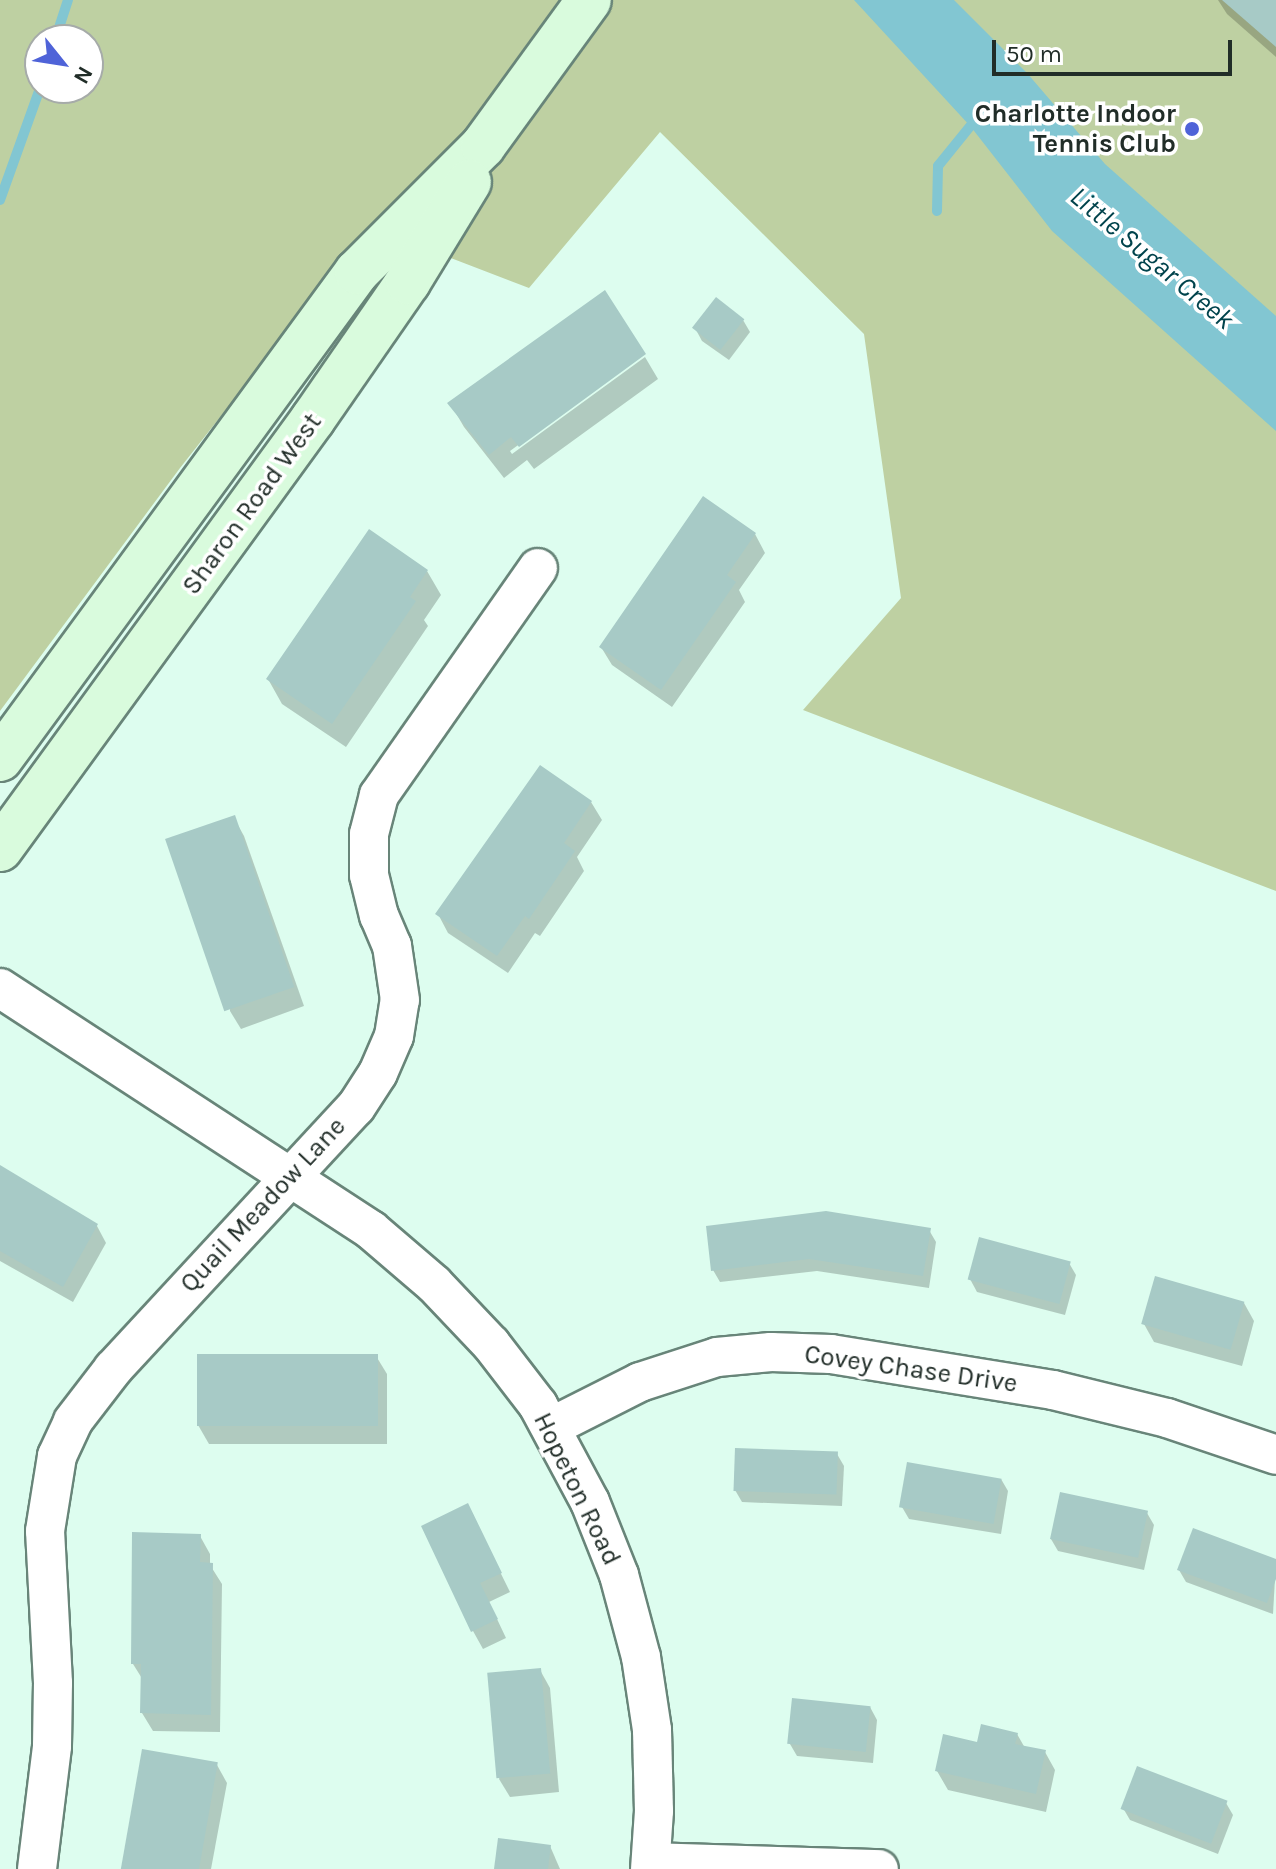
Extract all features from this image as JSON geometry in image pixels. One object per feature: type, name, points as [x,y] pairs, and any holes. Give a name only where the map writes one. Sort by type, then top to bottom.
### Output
[{"type":"main road","name":"Sharon Road West","points":[[0,759],[357,272],[483,146],[589,0]]},
{"type":"main road","name":"Sharon Road West","points":[[0,849],[313,419],[399,295],[466,191],[483,146]]},
{"type":"street","name":"Quail Meadow Lane","points":[[37,1869],[52,1746],[53,1683],[45,1531],[57,1456],[73,1421],[113,1369],[356,1107],[378,1073],[394,1036],[399,982],[392,946],[379,916],[369,875],[369,834],[379,795],[538,568]]},
{"type":"street","name":"Hopeton Road","points":[[0,988],[371,1230],[434,1284],[491,1344],[551,1427],[590,1502],[619,1575],[641,1657],[652,1730],[654,1811],[651,1866]]},
{"type":"street","name":"Covey Chase Drive","points":[[551,1427],[640,1382],[704,1361],[771,1352],[816,1353],[1053,1390],[1167,1418],[1276,1455]]},
{"type":"street","points":[[651,1866],[879,1869]]},
{"type":"green space","points":[[0,0],[1276,0],[1276,891],[803,710],[901,598],[864,334],[660,132],[529,288],[370,227],[180,468],[0,711]]},
{"type":"water","name":"Little Sugar Creek","points":[[854,0],[954,0],[1027,73],[1105,164],[1276,316],[1276,431],[1052,231],[971,127]]},
{"type":"building","points":[[1222,0],[1276,0],[1276,47]]},
{"type":"building","points":[[605,290],[646,354],[519,447],[511,437],[489,455],[447,403]]},
{"type":"building","points":[[716,297],[744,319],[720,350],[692,328]]},
{"type":"building","points":[[703,496],[756,533],[727,575],[736,582],[661,690],[599,647]]},
{"type":"building","points":[[369,529],[428,570],[410,597],[416,601],[332,724],[266,679]]},
{"type":"building","points":[[540,765],[592,801],[564,843],[575,851],[529,919],[525,916],[497,956],[435,914]]},
{"type":"building","points":[[235,815],[294,987],[224,1011],[165,839]]},
{"type":"building","points":[[0,1165],[98,1224],[63,1287],[0,1251]]},
{"type":"building","points":[[826,1211],[931,1228],[923,1276],[809,1259],[711,1271],[706,1226]]},
{"type":"building","points":[[979,1237],[1071,1262],[1059,1304],[968,1280]]},
{"type":"building","points":[[1155,1276],[1244,1302],[1231,1350],[1141,1324]]},
{"type":"building","points":[[197,1354],[378,1354],[378,1426],[197,1426]]},
{"type":"building","points":[[735,1448],[838,1452],[836,1495],[733,1491]]},
{"type":"building","points":[[907,1462],[1002,1479],[994,1524],[899,1507]]},
{"type":"building","points":[[1060,1492],[1148,1511],[1138,1558],[1050,1539]]},
{"type":"building","points":[[468,1503],[502,1573],[480,1583],[498,1619],[471,1632],[421,1526]]},
{"type":"building","points":[[1193,1528],[1276,1559],[1276,1579],[1267,1603],[1177,1570]]},
{"type":"building","points":[[132,1532],[201,1534],[200,1562],[213,1563],[211,1715],[140,1713],[141,1664],[131,1664]]},
{"type":"building","points":[[541,1668],[550,1774],[496,1778],[487,1673]]},
{"type":"building","points":[[792,1698],[871,1706],[866,1752],[787,1744]]},
{"type":"building","points":[[981,1724],[1018,1733],[1015,1744],[1046,1750],[1036,1794],[935,1771],[943,1734],[977,1742]]},
{"type":"building","points":[[142,1749],[218,1762],[199,1869],[121,1869]]},
{"type":"building","points":[[1137,1766],[1228,1801],[1211,1844],[1121,1809]]},
{"type":"building","points":[[498,1838],[551,1845],[548,1869],[494,1869]]},
{"type":"waterway","points":[[60,24],[68,0]]},
{"type":"waterway","points":[[0,200],[34,104]]},
{"type":"waterway","points":[[937,211],[938,166],[976,119]]},
{"type":"place","name":"Charlotte Indoor Tennis Club","points":[[1192,129]]}]
